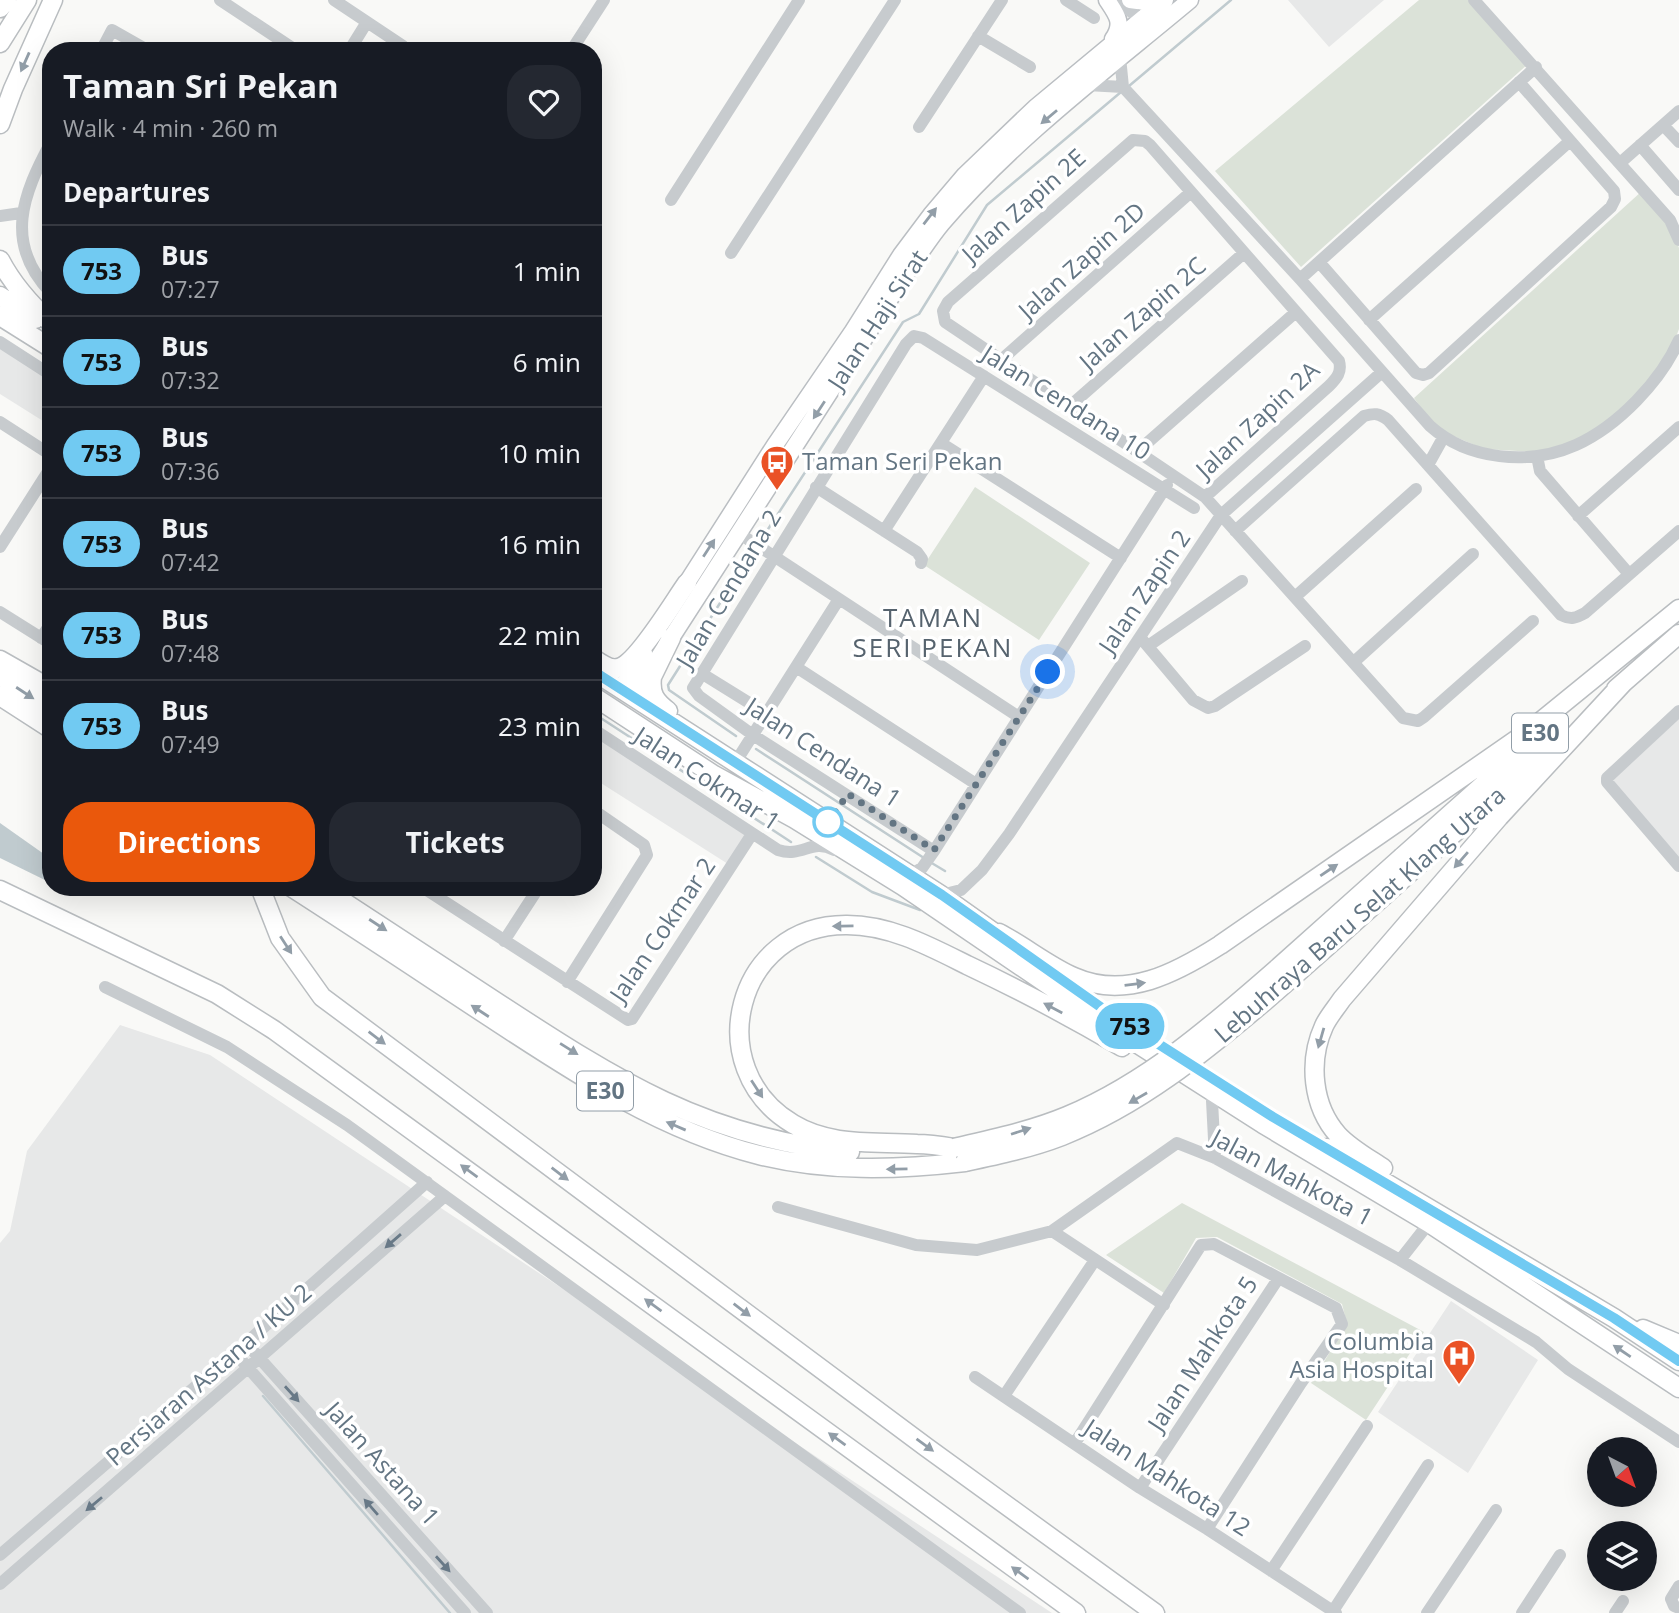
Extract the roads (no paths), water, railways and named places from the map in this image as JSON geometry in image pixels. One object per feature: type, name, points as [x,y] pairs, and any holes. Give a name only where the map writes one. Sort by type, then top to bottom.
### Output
[{"type":"highway","points":[[0,8],[7,0]]},
{"type":"highway","points":[[0,43],[26,0]]},
{"type":"highway","points":[[0,124],[53,0]]},
{"type":"highway","points":[[0,260],[30,304],[42,315]]},
{"type":"highway","points":[[0,296],[42,334]]},
{"type":"highway","points":[[0,316],[42,337]]},
{"type":"highway","points":[[0,326],[42,338]]},
{"type":"highway","points":[[602,663],[619,668],[634,659],[687,583]]},
{"type":"highway","points":[[984,925],[1074,977],[1118,986],[1143,984],[1166,976],[1220,945],[1529,732],[1679,609]]},
{"type":"highway","name":"Lebuhraya Baru Selat Klang Utara","points":[[335,896],[593,1064],[668,1105],[766,1139],[812,1148],[873,1153],[960,1155],[1014,1152],[1061,1136],[1148,1092],[1214,1044],[1679,609]]},
{"type":"highway","name":"Lebuhraya Baru Selat Klang Utara","points":[[1409,862],[1679,634]]},
{"type":"highway","points":[[671,638],[652,677],[652,693],[656,702],[699,732],[730,759]]},
{"type":"highway","points":[[0,660],[42,684]]},
{"type":"highway","points":[[0,676],[42,704]]},
{"type":"highway","points":[[602,678],[730,759],[1097,1018],[1263,1124],[1614,1318],[1679,1361]]},
{"type":"highway","points":[[1437,1220],[1404,1182],[1339,1136],[1325,1115],[1316,1093],[1314,1061],[1324,1026],[1342,999],[1499,817],[1623,683]]},
{"type":"highway","points":[[602,690],[615,698],[626,695]]},
{"type":"highway","points":[[626,695],[632,711],[741,780],[802,823]]},
{"type":"highway","points":[[0,696],[42,723]]},
{"type":"highway","points":[[602,702],[714,775],[906,881],[942,895],[1102,1008],[1437,1220],[1679,1388]]},
{"type":"highway","points":[[0,890],[217,994],[274,1030],[1076,1613]]},
{"type":"highway","points":[[264,896],[280,938],[322,997],[926,1447],[1155,1613]]},
{"type":"highway","name":"Lebuhraya Baru Selat Klang Utara","points":[[305,896],[558,1062],[663,1121],[710,1140],[760,1155],[809,1164],[862,1169],[913,1168],[960,1155]]},
{"type":"highway","points":[[960,1155],[918,1143],[864,1144],[838,1140],[795,1125],[767,1103],[756,1090],[747,1071],[740,1052],[738,1033],[744,995],[753,977],[774,952],[805,932],[826,927],[865,927],[901,935],[1004,982],[1059,1011],[1212,1101],[1263,1124]]},
{"type":"highway","points":[[1614,1318],[1679,1344]]},
{"type":"main road","points":[[1107,0],[1120,20],[1119,30],[1110,44]]},
{"type":"main road","points":[[1130,0],[1157,0]]},
{"type":"main road","name":"Jalan Haji Sirat","points":[[626,695],[746,537],[903,278],[941,225],[976,186],[1043,121],[1121,57],[1165,0]]},
{"type":"main road","name":"Jalan Haji Sirat","points":[[626,695],[687,583],[775,445],[901,255],[931,215],[965,175],[1110,44],[1190,0]]},
{"type":"street","points":[[220,0],[284,42]]},
{"type":"street","points":[[334,0],[397,42]]},
{"type":"street","points":[[577,42],[604,0]]},
{"type":"street","points":[[671,200],[800,0]]},
{"type":"street","points":[[731,253],[895,0]]},
{"type":"street","points":[[919,127],[1002,0]]},
{"type":"street","points":[[1066,0],[1094,18]]},
{"type":"street","points":[[1116,0],[1148,24]]},
{"type":"street","points":[[1475,0],[1670,220],[1679,240]]},
{"type":"street","points":[[355,42],[367,22]]},
{"type":"street","points":[[106,42],[112,30],[133,42]]},
{"type":"street","points":[[978,36],[1030,68]]},
{"type":"street","points":[[1121,57],[1123,87],[1443,438],[1485,454],[1537,456],[1577,444],[1619,416],[1646,391],[1669,362],[1679,340]]},
{"type":"street","points":[[1300,279],[1536,67]]},
{"type":"street","points":[[1319,262],[1416,373],[1429,373],[1611,207],[1615,200],[1614,191],[1519,82]]},
{"type":"street","points":[[1087,85],[1123,87]]},
{"type":"street","points":[[1620,163],[1679,110]]},
{"type":"street","points":[[1663,125],[1679,142]]},
{"type":"street","name":"Jalan Zapin 2E","points":[[1000,361],[945,322],[943,311],[948,302],[1128,142],[1139,140],[1150,145],[1191,192]]},
{"type":"street","points":[[1369,320],[1570,141]]},
{"type":"street","points":[[1640,145],[1679,190]]},
{"type":"street","points":[[42,158],[21,213],[22,236],[36,275],[42,282]]},
{"type":"street","points":[[1138,451],[1296,312],[1191,192]]},
{"type":"street","name":"Jalan Zapin 2D","points":[[1000,361],[1191,192]]},
{"type":"street","points":[[0,216],[21,213]]},
{"type":"street","name":"Jalan Zapin 2C","points":[[1070,407],[1244,253]]},
{"type":"street","name":"Jalan Zapin 2A","points":[[1205,497],[1339,374],[1339,361],[1296,312]]},
{"type":"street","name":"Jalan Cendana 10","points":[[914,336],[919,336],[1194,508]]},
{"type":"street","name":"Jalan Cendana 2","points":[[693,688],[769,553],[816,488],[906,344],[914,336]]},
{"type":"street","points":[[0,342],[42,368]]},
{"type":"street","points":[[1000,361],[1205,497],[1404,718],[1418,721],[1533,621]]},
{"type":"street","name":"Jalan Zapin 2","points":[[942,895],[961,890],[982,870],[1144,641],[1222,515],[1382,372]]},
{"type":"street","points":[[884,531],[984,376]]},
{"type":"street","points":[[1236,531],[1364,416],[1373,413],[1381,414],[1388,420],[1561,615],[1567,618],[1575,618],[1585,613],[1679,531]]},
{"type":"street","points":[[0,422],[42,449]]},
{"type":"street","points":[[1578,516],[1679,427]]},
{"type":"street","points":[[1428,465],[1443,438]]},
{"type":"street","points":[[941,443],[1121,558]]},
{"type":"street","points":[[1537,456],[1540,471],[1629,574]]},
{"type":"street","points":[[906,881],[918,872],[930,856],[1173,475]]},
{"type":"street","points":[[0,547],[42,481]]},
{"type":"street","points":[[816,488],[917,552],[922,559],[921,563]]},
{"type":"street","points":[[1295,597],[1416,489]]},
{"type":"street","points":[[746,537],[1019,718]]},
{"type":"street","points":[[1354,661],[1474,554]]},
{"type":"street","points":[[1242,581],[1144,641],[1193,700],[1208,708],[1215,706],[1305,646]]},
{"type":"street","points":[[730,759],[753,735],[839,599]]},
{"type":"street","points":[[0,612],[42,638]]},
{"type":"street","points":[[796,667],[976,784]]},
{"type":"street","points":[[701,673],[766,715]]},
{"type":"street","name":"Jalan Cendana 1","points":[[693,688],[699,696],[753,735],[930,856]]},
{"type":"street","points":[[1679,711],[1607,778],[1606,782],[1679,865]]},
{"type":"street","name":"Jalan Cokmar 1","points":[[602,735],[778,850],[790,853],[819,845],[827,846],[906,881]]},
{"type":"street","points":[[567,982],[647,855],[644,845],[602,816]]},
{"type":"street","points":[[801,851],[810,839],[802,823]]},
{"type":"street","name":"Jalan Cokmar 2","points":[[446,896],[504,941],[624,1019],[632,1018],[752,834]]},
{"type":"street","points":[[504,941],[533,896]]},
{"type":"street","points":[[105,987],[227,1047],[347,1125],[1020,1613]]},
{"type":"street","points":[[1212,1101],[1215,1158]]},
{"type":"street","name":"Jalan Mahkota 1","points":[[1052,1231],[1177,1143],[1215,1158],[1400,1260],[1536,1342],[1568,1370],[1679,1442]]},
{"type":"street","name":"Persiaran Astana / KU 2","points":[[0,1555],[235,1353],[427,1182]]},
{"type":"street","name":"Persiaran Astana / KU 2","points":[[0,1584],[445,1196]]},
{"type":"street","points":[[778,1207],[916,1245],[977,1250],[1052,1231],[1164,1305]]},
{"type":"street","points":[[1400,1260],[1437,1220]]},
{"type":"street","points":[[1075,1443],[1201,1245],[1214,1244],[1336,1308],[1342,1324],[1207,1529]]},
{"type":"street","points":[[1004,1396],[1095,1260]]},
{"type":"street","name":"Jalan Mahkota 5","points":[[1140,1488],[1278,1279]]},
{"type":"street","name":"Jalan Astana 1","points":[[246,1343],[487,1613]]},
{"type":"street","name":"Jalan Astana 1","points":[[235,1353],[465,1613]]},
{"type":"street","name":"Jalan Mahkota 12","points":[[975,1377],[1140,1488],[1334,1612]]},
{"type":"street","points":[[1271,1571],[1367,1426]]},
{"type":"street","points":[[1334,1612],[1428,1465]]},
{"type":"street","points":[[1427,1613],[1496,1510]]},
{"type":"street","points":[[1521,1613],[1560,1555]]},
{"type":"street","points":[[1679,1586],[1671,1600],[1674,1606],[1679,1608]]},
{"type":"street","points":[[1615,1613],[1623,1601]]},
{"type":"waterway","points":[[1129,86],[1231,0]]},
{"type":"waterway","points":[[759,543],[903,322],[919,314],[987,205],[1121,92]]},
{"type":"waterway","points":[[736,736],[669,690],[668,685],[755,548]]},
{"type":"waterway","points":[[602,719],[791,842]]},
{"type":"waterway","points":[[756,749],[924,858]]},
{"type":"waterway","points":[[816,857],[872,892],[920,910]]},
{"type":"waterway","points":[[930,862],[945,871]]},
{"type":"waterway","points":[[263,1396],[450,1613]]},
{"type":"place","name":"Taman Seri Pekan","points":[[777,492]]},
{"type":"place","name":"Columbia Asia Hospital","points":[[1459,1386]]},
{"type":"district","name":"TAMAN SERI PEKAN","points":[[933,633]]}]
